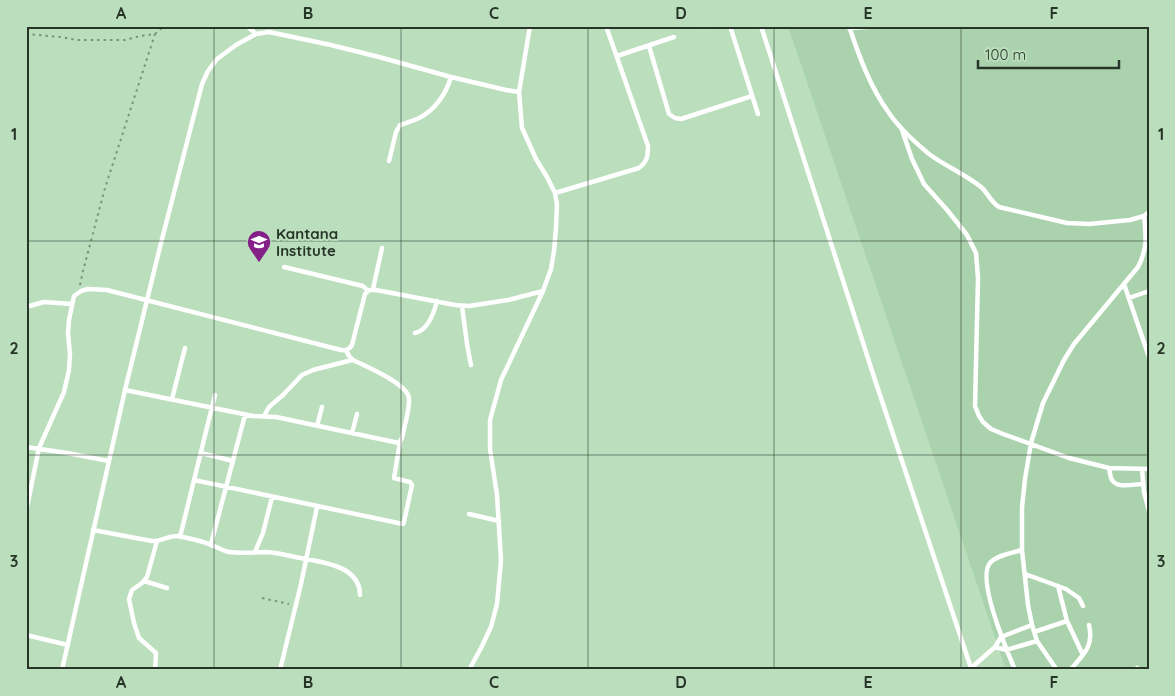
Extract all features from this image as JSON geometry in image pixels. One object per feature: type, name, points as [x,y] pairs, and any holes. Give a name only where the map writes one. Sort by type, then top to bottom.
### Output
[{"type":"lane","points":[[247,26],[256,34]]},
{"type":"lane","points":[[269,32],[273,26]]},
{"type":"lane","points":[[469,670],[482,648],[491,627],[497,604],[501,560],[499,521],[490,449],[490,420],[502,380],[543,291],[551,269],[554,251],[557,205],[555,193],[548,177],[536,159],[522,128],[518,92],[530,26],[526,26]]},
{"type":"lane","points":[[555,193],[639,168],[645,163],[648,154],[648,146],[606,26]]},
{"type":"lane","points":[[730,26],[758,114]]},
{"type":"lane","points":[[761,26],[970,669],[995,647],[1001,637],[1032,625]]},
{"type":"lane","points":[[883,26],[849,27],[861,61],[888,113],[902,130],[930,154],[981,187],[999,207],[1067,223],[1096,224],[1130,220],[1144,216],[1149,212]]},
{"type":"lane","points":[[62,670],[147,301],[202,84],[216,59],[256,34],[269,32],[347,49],[451,77],[518,92]]},
{"type":"lane","points":[[617,56],[674,37]]},
{"type":"lane","points":[[649,46],[668,114],[675,118],[681,119],[752,96]]},
{"type":"lane","points":[[389,161],[396,132],[400,125],[420,118],[430,111],[441,99],[451,77]]},
{"type":"lane","points":[[902,130],[912,159],[924,184],[968,235],[976,254],[978,278],[976,406],[983,422],[991,429],[1069,458],[1109,468],[1149,469]]},
{"type":"lane","points":[[1057,670],[1037,641],[1034,632],[1022,550],[1022,507],[1031,443],[1043,404],[1064,360],[1074,344],[1138,267],[1144,257],[1146,241],[1144,216]]},
{"type":"lane","points":[[373,289],[382,248]]},
{"type":"lane","points":[[284,267],[364,286],[368,291]]},
{"type":"lane","points":[[1124,284],[1149,357]]},
{"type":"lane","points":[[26,512],[39,448],[64,392],[69,370],[68,333],[72,304],[74,296],[81,291],[88,289],[107,290],[346,350],[352,345],[365,294],[373,289],[462,306],[475,306],[508,300],[543,291]]},
{"type":"lane","points":[[1129,298],[1149,291]]},
{"type":"lane","points":[[26,307],[44,302],[72,304]]},
{"type":"lane","points":[[415,333],[420,332],[431,318],[437,302]]},
{"type":"lane","points":[[462,306],[471,365]]},
{"type":"lane","points":[[172,399],[185,348]]},
{"type":"lane","points":[[194,480],[404,524],[412,485],[410,482],[394,478],[409,400],[408,394],[390,379],[353,360],[346,350]]},
{"type":"lane","points":[[264,416],[269,407],[283,396],[302,375],[313,370],[353,360]]},
{"type":"lane","points":[[125,390],[253,416],[276,417],[400,442]]},
{"type":"lane","points":[[180,537],[215,395]]},
{"type":"lane","points":[[317,426],[322,406]]},
{"type":"lane","points":[[211,544],[245,414]]},
{"type":"lane","points":[[352,433],[357,414]]},
{"type":"lane","points":[[26,447],[67,452],[109,461]]},
{"type":"lane","points":[[200,453],[233,461]]},
{"type":"lane","points":[[1109,468],[1112,482],[1116,484],[1121,486],[1143,484]]},
{"type":"lane","points":[[1142,469],[1144,492],[1149,510]]},
{"type":"lane","points":[[255,552],[263,533],[272,497]]},
{"type":"lane","points":[[280,670],[317,507]]},
{"type":"lane","points":[[469,514],[499,521]]},
{"type":"lane","points":[[94,530],[157,541],[172,536],[180,537],[211,544],[230,552],[280,554],[331,564],[340,567],[356,579],[359,584],[360,595]]},
{"type":"lane","points":[[155,670],[156,653],[139,638],[129,599],[132,590],[144,581],[148,574],[157,541]]},
{"type":"lane","points":[[1015,670],[1001,637],[987,587],[986,575],[991,562],[998,557],[1022,550]]},
{"type":"lane","points":[[1025,574],[1072,593],[1079,598],[1083,606]]},
{"type":"lane","points":[[144,581],[167,588]]},
{"type":"lane","points":[[1058,586],[1067,621],[1083,656]]},
{"type":"lane","points":[[1034,632],[1067,621]]},
{"type":"lane","points":[[1070,670],[1083,656],[1090,643],[1089,625]]},
{"type":"lane","points":[[28,636],[68,645]]},
{"type":"lane","points":[[995,647],[1006,650],[1037,641]]},
{"type":"path","points":[[81,291],[81,279],[105,188],[156,34],[164,26]]},
{"type":"path","points":[[26,34],[77,40],[125,40],[156,34]]},
{"type":"path","points":[[262,598],[296,605]]},
{"type":"shaded area","points":[[788,26],[1149,26],[1149,670],[1006,670]]},
{"type":"place","name":"Kantana Institute","points":[[259,263]]}]
